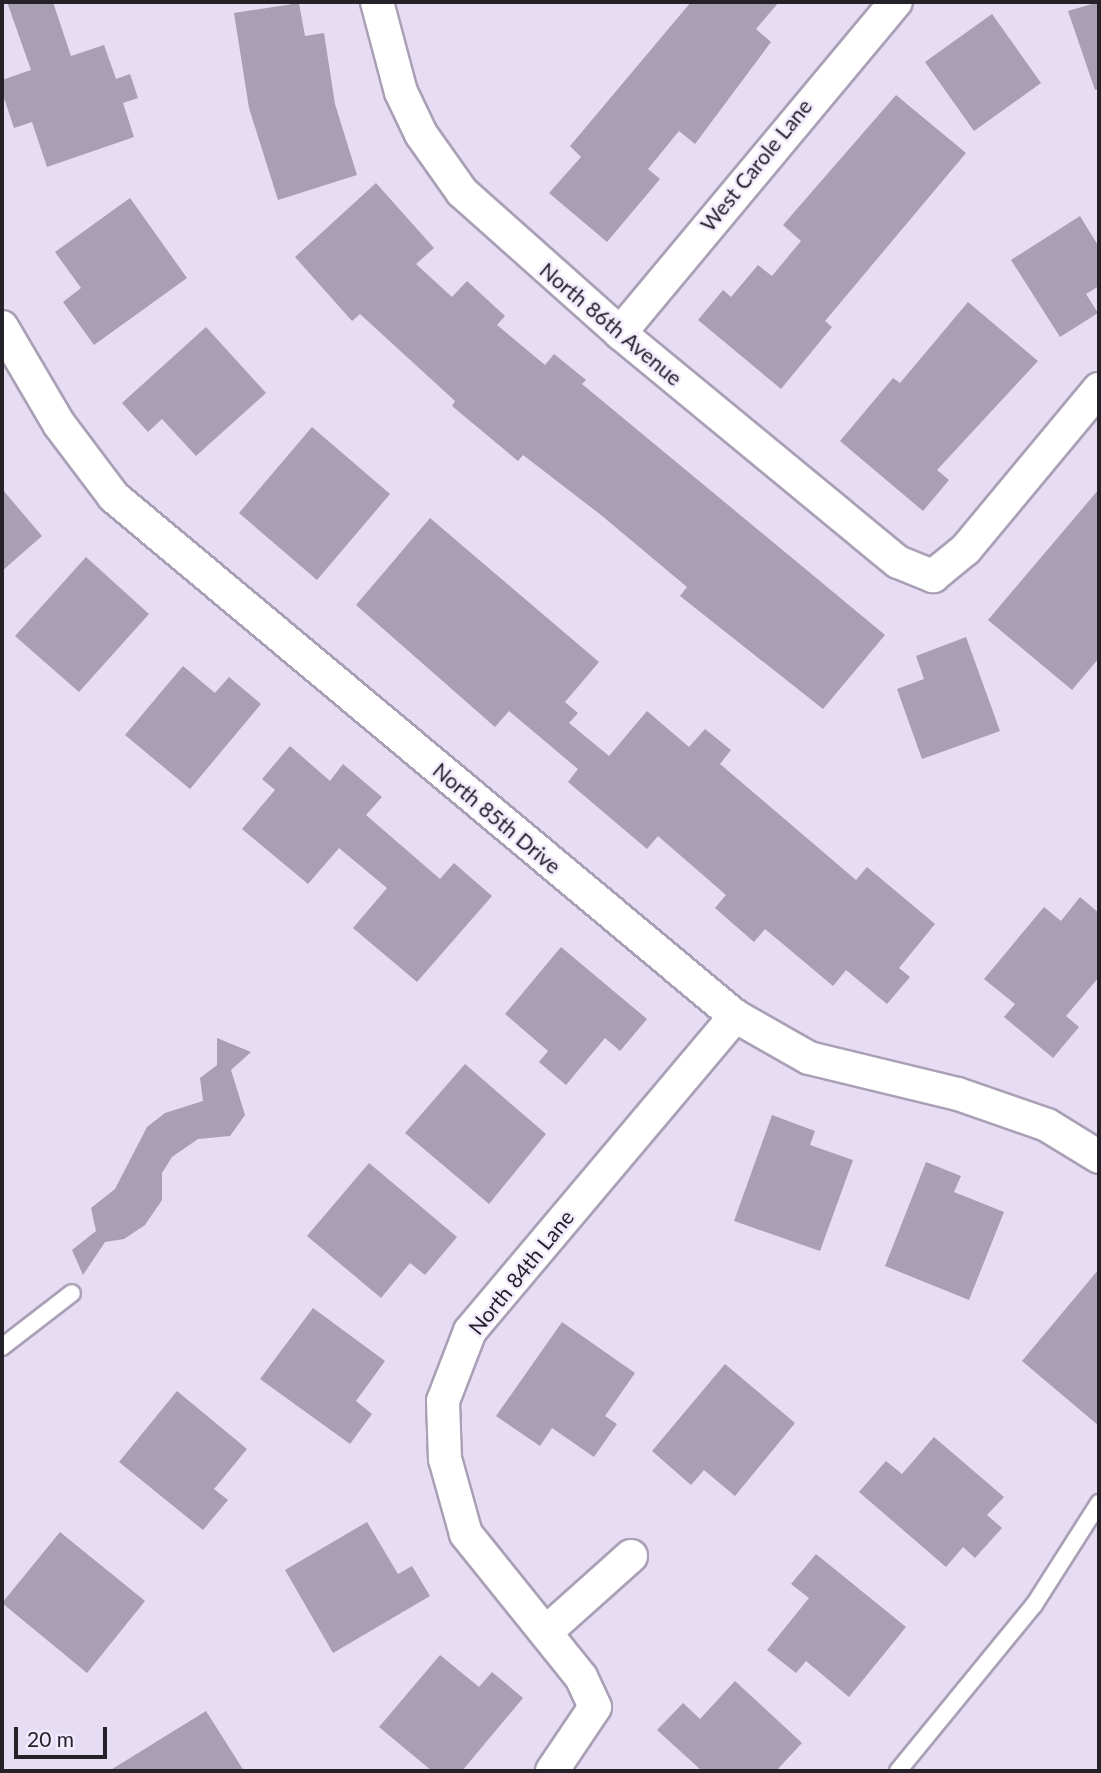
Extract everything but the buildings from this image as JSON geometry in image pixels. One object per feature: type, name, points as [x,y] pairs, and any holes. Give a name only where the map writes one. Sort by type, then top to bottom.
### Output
[{"type":"street","name":"North 86th Avenue","points":[[377,2],[401,92],[421,134],[462,192],[620,333],[898,562],[933,576],[966,549],[1099,389]]},
{"type":"street","name":"West Carole Lane","points":[[620,333],[896,2]]},
{"type":"street","name":"North 85th Drive","points":[[2,327],[59,424],[114,497],[735,1016],[809,1058],[983,1103],[1046,1125],[1099,1157]]},
{"type":"street","name":"North 84th Lane","points":[[552,1771],[595,1707],[581,1677],[546,1632],[497,1579],[454,1508],[443,1401],[452,1365],[470,1331],[735,1016]]},
{"type":"street","points":[[546,1632],[631,1556]]},
{"type":"lane","points":[[2,1347],[72,1293]]},
{"type":"lane","points":[[898,1771],[1034,1605],[1099,1503]]}]
